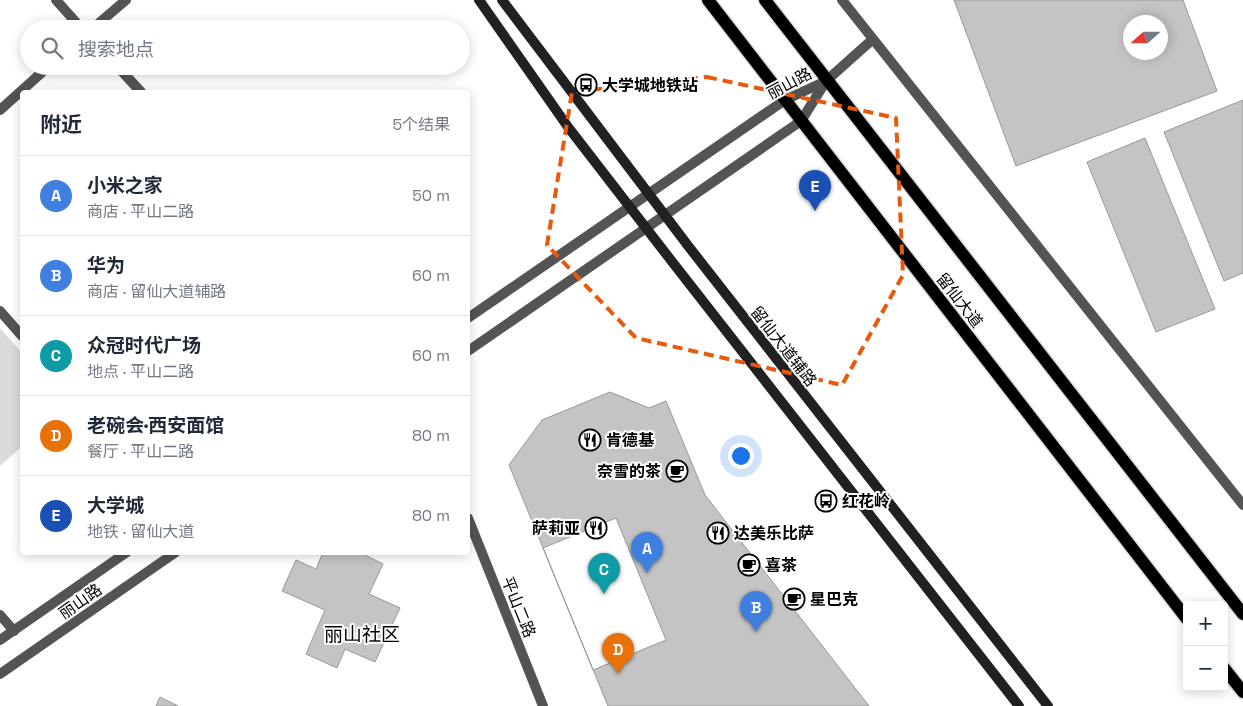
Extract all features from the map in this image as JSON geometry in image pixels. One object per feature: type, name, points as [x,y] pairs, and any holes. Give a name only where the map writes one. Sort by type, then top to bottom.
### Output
[{"type":"main road","points":[[479,0],[568,127],[1019,706]]},
{"type":"main road","name":"留仙大道辅路","points":[[502,0],[664,216],[1048,706]]},
{"type":"main road","name":"留仙大道","points":[[708,0],[1183,614]]},
{"type":"main road","name":"留仙大道","points":[[765,0],[1243,614]]},
{"type":"main road","points":[[1228,673],[1243,692]]},
{"type":"street","points":[[56,0],[74,20]]},
{"type":"street","points":[[103,20],[126,0]]},
{"type":"street","points":[[842,0],[1243,504]]},
{"type":"street","points":[[826,80],[873,39]]},
{"type":"street","points":[[22,90],[39,75]]},
{"type":"street","points":[[125,75],[139,90]]},
{"type":"street","name":"丽山路","points":[[470,317],[785,100],[826,80]]},
{"type":"street","name":"丽山路","points":[[470,350],[801,121],[826,80]]},
{"type":"street","points":[[0,110],[20,92]]},
{"type":"street","points":[[0,311],[20,334]]},
{"type":"street","name":"平山二路","points":[[470,523],[543,706]]},
{"type":"street","name":"丽山路","points":[[0,640],[124,555]]},
{"type":"street","name":"丽山路","points":[[0,674],[172,555]]},
{"type":"street","points":[[0,615],[14,630]]},
{"type":"highlighted area","points":[[707,77],[896,118],[903,275],[842,385],[636,338],[547,245],[572,92]]},
{"type":"shaded area","points":[[0,328],[20,351],[20,448],[0,466]]},
{"type":"building","points":[[954,0],[1183,0],[1217,91],[1016,166]]},
{"type":"building","points":[[1243,100],[1243,273],[1224,281],[1164,132]]},
{"type":"building","points":[[1145,138],[1215,309],[1156,332],[1087,162]]},
{"type":"building","points":[[610,392],[649,408],[666,401],[705,495],[869,706],[608,706],[509,465],[542,420]]},
{"type":"building","points":[[616,518],[666,640],[593,670],[543,548]]},
{"type":"building","points":[[322,555],[365,555],[383,564],[369,594],[400,608],[375,662],[345,649],[337,668],[306,654],[325,610],[282,591],[296,560],[316,569]]},
{"type":"building","points":[[160,697],[178,706],[156,706]]},
{"type":"place","name":"大学城地铁站","points":[[586,85]]},
{"type":"place","name":"大学城","points":[[815,211]]},
{"type":"place","name":"肯德基","points":[[590,440]]},
{"type":"place","name":"奈雪的茶","points":[[677,471]]},
{"type":"place","name":"红花岭","points":[[826,501]]},
{"type":"place","name":"萨莉亚","points":[[596,528]]},
{"type":"place","name":"达美乐比萨","points":[[718,533]]},
{"type":"place","name":"喜茶","points":[[749,565]]},
{"type":"place","name":"小米之家","points":[[647,573]]},
{"type":"place","name":"众冠时代广场","points":[[604,594]]},
{"type":"place","name":"星巴克","points":[[794,599]]},
{"type":"place","name":"华为","points":[[756,632]]},
{"type":"place","name":"老碗会·西安面馆","points":[[618,674]]},
{"type":"district","name":"丽山社区","points":[[362,634]]}]
